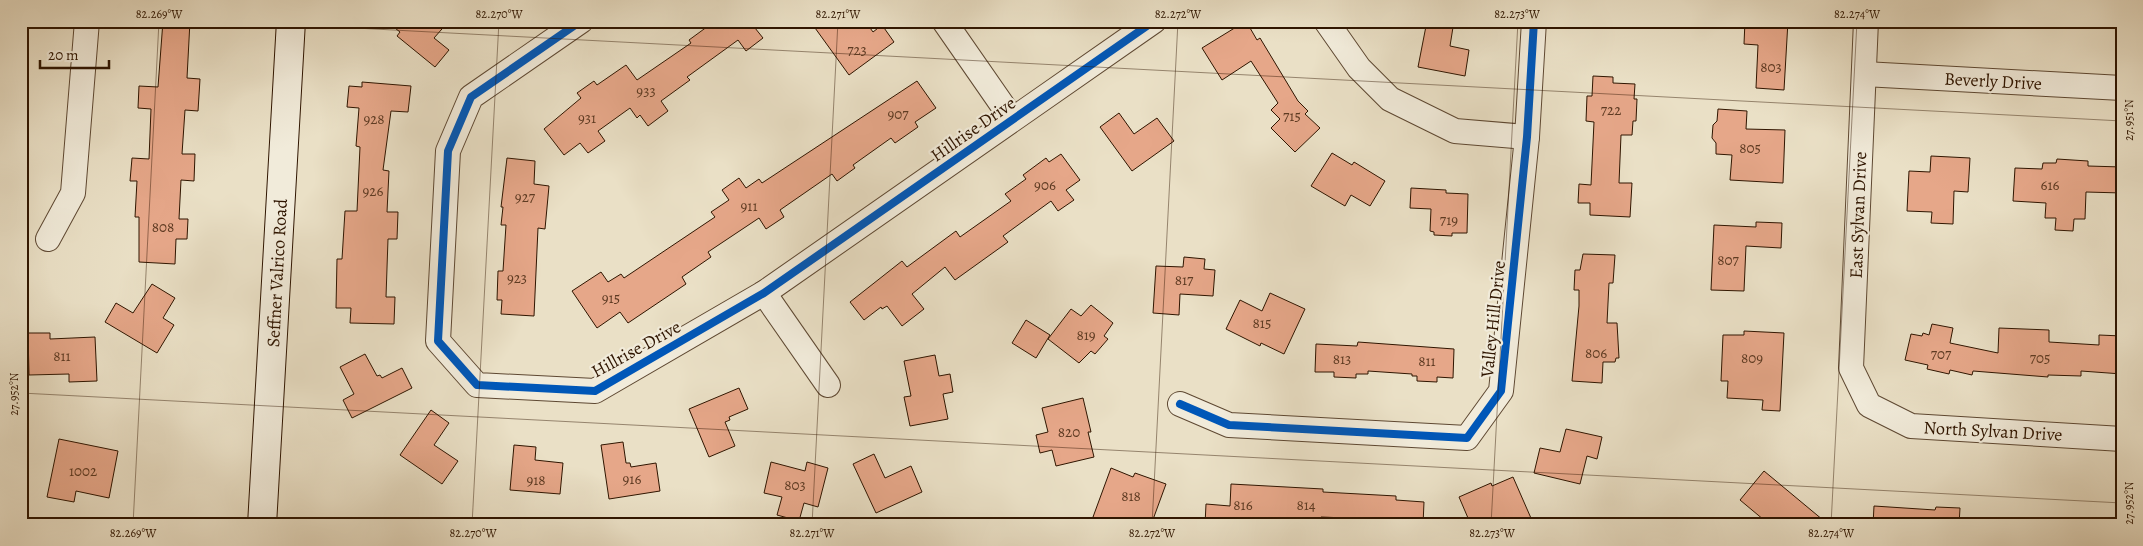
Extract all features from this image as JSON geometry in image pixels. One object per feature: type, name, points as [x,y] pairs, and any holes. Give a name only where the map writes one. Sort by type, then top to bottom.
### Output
[{"type":"street","points":[[48,239],[73,193],[87,21]]},
{"type":"street","name":"Seffner Valrico Road","points":[[262,525],[291,21]]},
{"type":"street","name":"Hillrise Drive","points":[[581,21],[471,97],[448,151],[438,341],[477,385],[595,391],[764,293],[1154,21]]},
{"type":"street","points":[[944,21],[1012,119]]},
{"type":"street","points":[[1326,21],[1359,68],[1390,99],[1455,131],[1527,137]]},
{"type":"street","name":"Valley Hill Drive","points":[[1180,404],[1229,425],[1467,438],[1501,391],[1527,137],[1534,21]]},
{"type":"street","name":"East Sylvan Drive","points":[[1866,21],[1852,368],[1868,406]]},
{"type":"street","name":"Beverly Drive","points":[[1864,74],[2122,88]]},
{"type":"street","points":[[764,293],[828,385]]},
{"type":"street","name":"North Sylvan Drive","points":[[1868,406],[1911,426],[2122,439]]},
{"type":"building","points":[[163,21],[190,21],[187,78],[200,79],[198,111],[185,110],[182,154],[195,154],[194,181],[181,180],[179,219],[188,219],[187,239],[176,239],[175,264],[139,262],[139,217],[135,217],[137,181],[130,181],[132,158],[149,159],[151,109],[138,108],[139,86],[158,87]]},
{"type":"building","points":[[386,21],[449,21],[434,38],[449,50],[435,67],[397,36],[400,32]]},
{"type":"building","points":[[715,21],[765,21],[755,28],[763,38],[746,51],[738,40],[687,77],[690,80],[661,101],[668,111],[648,126],[640,115],[637,118],[630,108],[598,131],[605,141],[588,153],[580,143],[564,155],[544,129],[581,98],[577,93],[594,81],[597,85],[626,65],[637,80],[691,43],[689,40]]},
{"type":"building","points":[[810,21],[865,21],[873,32],[882,25],[894,42],[849,75]]},
{"type":"building","points":[[1246,21],[1257,40],[1260,38],[1298,101],[1308,111],[1305,114],[1320,128],[1295,152],[1271,128],[1280,119],[1271,110],[1278,103],[1251,61],[1222,80],[1202,48]]},
{"type":"building","points":[[1427,21],[1454,21],[1450,46],[1469,50],[1465,76],[1418,67]]},
{"type":"building","points":[[1745,21],[1788,21],[1784,90],[1756,88],[1758,45],[1744,44]]},
{"type":"building","points":[[1593,76],[1613,77],[1613,83],[1635,84],[1634,99],[1637,99],[1636,121],[1633,121],[1632,135],[1621,135],[1619,183],[1632,183],[1630,217],[1590,215],[1590,203],[1578,203],[1579,184],[1591,185],[1594,122],[1586,121],[1587,96],[1592,96]]},
{"type":"building","points":[[917,81],[936,108],[915,122],[918,127],[895,143],[891,138],[853,165],[855,168],[837,181],[832,174],[780,210],[784,217],[766,229],[759,218],[708,252],[711,257],[682,277],[686,284],[628,323],[620,312],[597,328],[572,291],[601,272],[608,282],[621,274],[624,278],[715,217],[711,212],[729,200],[722,190],[739,178],[746,188],[759,179],[762,183]]},
{"type":"building","points":[[362,82],[411,86],[408,112],[391,111],[383,170],[389,171],[387,212],[398,212],[397,239],[388,239],[386,297],[395,297],[394,324],[350,323],[351,308],[336,308],[337,259],[342,259],[345,211],[357,211],[360,147],[356,146],[359,108],[347,107],[349,86],[362,87]]},
{"type":"building","points":[[1718,109],[1747,111],[1746,129],[1785,130],[1783,183],[1730,180],[1732,155],[1716,154],[1716,143],[1712,138],[1713,125],[1717,121]]},
{"type":"building","points":[[1119,113],[1134,134],[1157,118],[1174,141],[1132,171],[1100,127]]},
{"type":"building","points":[[1332,153],[1352,165],[1354,162],[1385,181],[1370,206],[1351,195],[1345,206],[1311,186]]},
{"type":"building","points":[[1061,154],[1080,180],[1066,190],[1074,200],[1058,211],[1051,201],[1003,236],[1008,242],[955,280],[945,267],[912,294],[924,309],[902,326],[887,306],[882,309],[881,307],[864,320],[850,302],[902,261],[907,267],[956,231],[960,237],[1011,201],[1005,194],[1026,179],[1023,175],[1046,158],[1049,162]]},
{"type":"building","points":[[1931,156],[1970,158],[1968,192],[1954,191],[1953,224],[1931,223],[1932,212],[1907,211],[1909,171],[1930,172]]},
{"type":"building","points":[[507,158],[535,161],[534,184],[549,186],[545,229],[538,228],[534,316],[501,314],[502,300],[497,300],[498,271],[503,271],[506,225],[501,225],[503,207],[501,207]]},
{"type":"building","points":[[2057,159],[2088,161],[2088,166],[2122,167],[2122,193],[2086,192],[2085,219],[2074,219],[2073,231],[2055,230],[2056,218],[2045,218],[2046,203],[2013,201],[2015,168],[2042,169],[2043,163],[2056,163]]},
{"type":"building","points":[[1411,188],[1446,190],[1446,193],[1468,194],[1467,233],[1452,233],[1452,236],[1434,235],[1434,232],[1430,231],[1431,209],[1410,208]]},
{"type":"building","points":[[1756,222],[1782,223],[1781,248],[1746,246],[1744,291],[1711,290],[1714,225],[1756,227]]},
{"type":"building","points":[[1583,254],[1615,255],[1613,283],[1609,283],[1607,323],[1617,323],[1619,358],[1616,358],[1615,362],[1603,362],[1602,383],[1572,381],[1579,306],[1579,290],[1574,290],[1575,270],[1580,270]]},
{"type":"building","points":[[1184,257],[1205,259],[1204,269],[1215,270],[1213,296],[1180,294],[1179,315],[1153,313],[1156,266],[1183,267]]},
{"type":"building","points":[[152,284],[175,298],[163,318],[174,325],[157,353],[105,322],[116,303],[133,313]]},
{"type":"building","points":[[1270,293],[1305,309],[1284,354],[1261,343],[1260,346],[1226,329],[1240,300],[1262,311]]},
{"type":"building","points":[[1091,305],[1113,323],[1104,336],[1108,339],[1095,354],[1091,351],[1079,363],[1048,339],[1071,309],[1081,316]]},
{"type":"building","points":[[1026,320],[1050,335],[1036,358],[1012,343]]},
{"type":"building","points":[[1932,324],[1953,328],[1950,343],[1998,353],[1999,328],[2049,330],[2049,342],[2099,345],[2099,335],[2122,336],[2122,374],[2081,371],[2081,376],[2048,375],[2048,377],[1973,371],[1972,375],[1950,370],[1949,374],[1927,369],[1928,365],[1905,360],[1911,334],[1922,336],[1923,333],[1929,335]]},
{"type":"building","points":[[1744,331],[1784,333],[1780,411],[1762,410],[1763,400],[1727,398],[1728,381],[1721,381],[1723,335],[1744,335]]},
{"type":"building","points":[[28,333],[50,333],[50,339],[95,337],[97,381],[69,382],[69,374],[29,375]]},
{"type":"building","points":[[1358,342],[1454,349],[1453,378],[1437,377],[1437,382],[1417,381],[1417,376],[1412,376],[1412,374],[1368,371],[1368,374],[1356,374],[1356,378],[1334,377],[1334,372],[1315,372],[1316,344],[1357,346]]},
{"type":"building","points":[[365,354],[377,376],[380,375],[382,378],[402,368],[412,388],[352,418],[343,400],[354,394],[340,367]]},
{"type":"building","points":[[935,355],[939,376],[950,374],[953,392],[943,394],[948,419],[910,426],[904,397],[911,396],[904,361]]},
{"type":"building","points":[[739,388],[748,409],[729,417],[730,420],[725,422],[735,446],[709,457],[689,409]]},
{"type":"building","points":[[1083,398],[1091,432],[1088,432],[1094,457],[1056,466],[1052,450],[1040,453],[1036,435],[1048,432],[1042,408]]},
{"type":"building","points":[[431,410],[449,423],[434,445],[458,461],[442,484],[400,455]]},
{"type":"building","points":[[1566,429],[1602,437],[1597,459],[1587,456],[1580,484],[1534,473],[1540,448],[1560,452]]},
{"type":"building","points":[[59,439],[118,451],[109,498],[76,491],[74,502],[47,497]]},
{"type":"building","points":[[623,442],[626,463],[630,463],[631,467],[656,463],[660,491],[609,499],[601,445]]},
{"type":"building","points":[[514,445],[536,447],[535,460],[563,463],[560,494],[510,490]]},
{"type":"building","points":[[874,454],[885,478],[911,466],[922,492],[876,513],[853,464]]},
{"type":"building","points":[[771,462],[805,471],[807,462],[828,468],[818,507],[804,503],[799,521],[777,515],[782,497],[764,493]]},
{"type":"building","points":[[1111,468],[1133,477],[1135,473],[1166,484],[1151,525],[1132,518],[1129,525],[1115,525],[1093,517]]},
{"type":"building","points":[[1764,471],[1829,525],[1770,525],[1740,500]]},
{"type":"building","points":[[1513,477],[1534,525],[1471,525],[1459,497],[1491,483],[1492,486]]},
{"type":"building","points":[[1231,484],[1323,489],[1323,492],[1396,496],[1396,500],[1424,502],[1423,525],[1370,525],[1371,519],[1321,517],[1321,525],[1205,525],[1206,504],[1230,506]]},
{"type":"building","points":[[1874,506],[1935,510],[1936,507],[1960,508],[1959,525],[1873,525]]},
{"type":"cycle path","points":[[581,21],[471,97],[448,151],[438,341],[477,385],[595,391],[764,293],[1154,21]]},
{"type":"cycle path","points":[[1180,404],[1229,425],[1467,438],[1501,391],[1527,137],[1534,21]]}]
